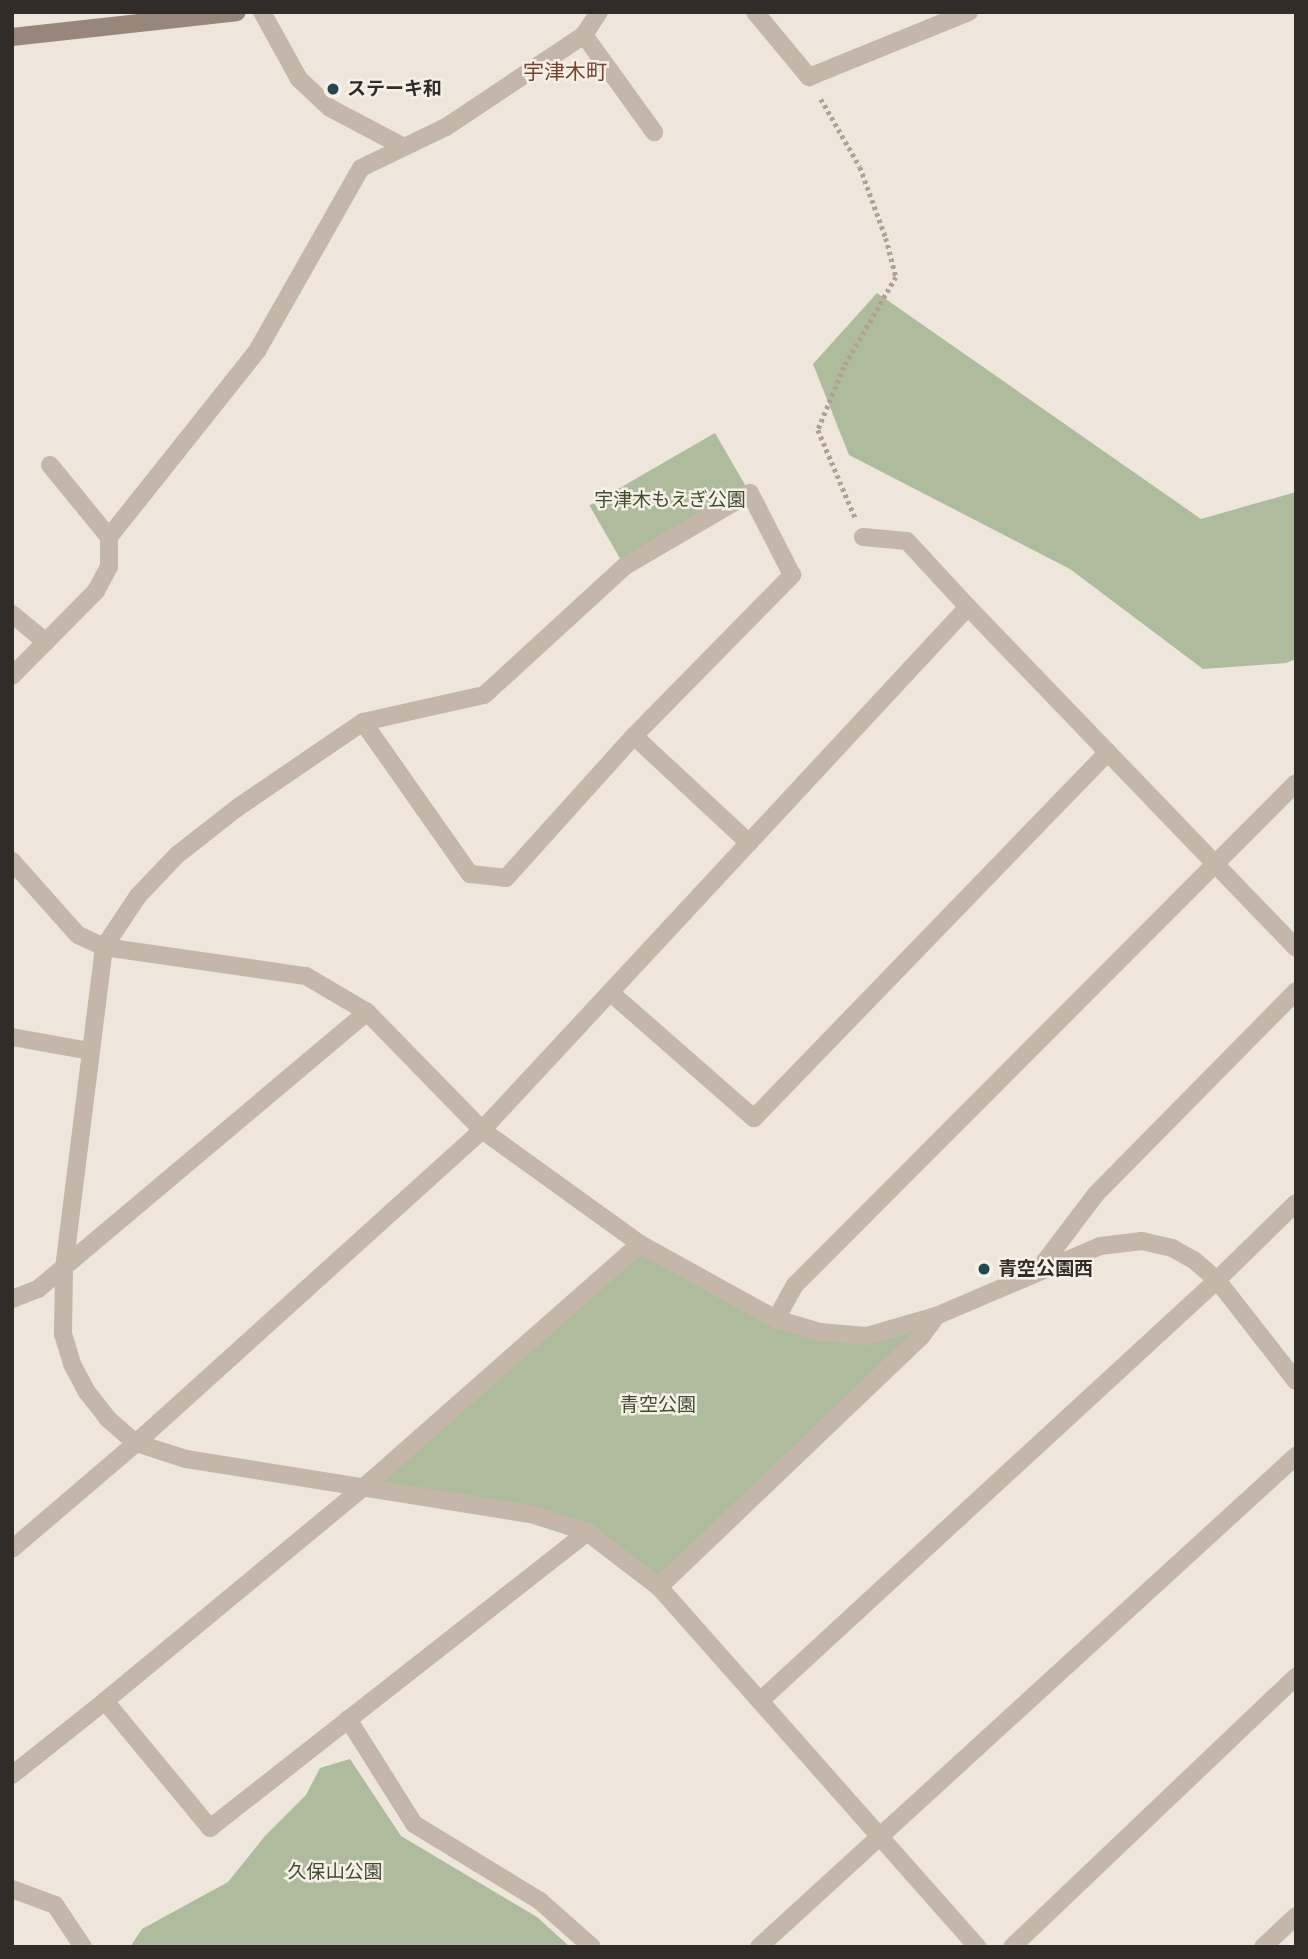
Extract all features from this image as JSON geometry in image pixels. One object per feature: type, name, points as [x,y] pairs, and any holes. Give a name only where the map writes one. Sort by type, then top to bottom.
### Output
[{"type":"main road","points":[[12,37],[149,17],[237,12]]},
{"type":"street","points":[[261,12],[299,79],[330,108],[401,146]]},
{"type":"street","points":[[12,676],[96,591],[109,567],[109,537],[257,351],[361,168],[401,146],[446,127],[584,35],[599,12]]},
{"type":"street","points":[[755,12],[809,77],[969,12]]},
{"type":"street","points":[[584,35],[654,132]]},
{"type":"street","points":[[50,465],[109,537]]},
{"type":"street","points":[[363,722],[470,874],[506,878],[634,736],[792,575],[750,493],[625,566],[484,695],[363,722],[237,808],[177,855],[138,896],[104,947],[64,1269],[63,1334],[72,1364],[86,1392],[108,1419],[136,1443],[186,1459],[531,1514],[587,1532],[659,1587],[978,1947]]},
{"type":"street","points":[[863,537],[907,541],[1296,948]]},
{"type":"street","points":[[12,1549],[136,1443],[482,1130],[968,607]]},
{"type":"street","points":[[12,614],[46,642]]},
{"type":"street","points":[[634,736],[749,843]]},
{"type":"street","points":[[611,993],[754,1118],[1108,752]]},
{"type":"street","points":[[776,1319],[795,1285],[1296,783]]},
{"type":"street","points":[[12,861],[78,934],[104,947],[306,976],[367,1012],[482,1130],[640,1244],[776,1319],[820,1332],[867,1336],[936,1315],[1039,1269],[1100,1246],[1142,1241],[1172,1248],[1195,1261],[1217,1280],[1296,1381]]},
{"type":"street","points":[[1039,1269],[1096,1194],[1296,991]]},
{"type":"street","points":[[12,1299],[38,1289],[64,1269],[367,1012]]},
{"type":"street","points":[[12,1037],[90,1052]]},
{"type":"street","points":[[760,1701],[1217,1280],[1296,1203]]},
{"type":"street","points":[[12,1775],[364,1487],[640,1244]]},
{"type":"street","points":[[659,1587],[921,1337],[936,1315]]},
{"type":"street","points":[[759,1947],[1296,1456]]},
{"type":"street","points":[[105,1701],[210,1828],[587,1532]]},
{"type":"street","points":[[1012,1947],[1296,1677]]},
{"type":"street","points":[[348,1719],[414,1824],[540,1901],[592,1947]]},
{"type":"street","points":[[12,1889],[55,1905],[83,1947]]},
{"type":"street","points":[[1263,1947],[1296,1916]]},
{"type":"path","points":[[809,77],[860,167],[886,238],[895,277],[844,367],[818,430],[863,537]]},
{"type":"green space","points":[[877,293],[1201,519],[1296,492],[1296,659],[1286,663],[1203,669],[1070,569],[849,455],[813,364]]},
{"type":"green space","name":"宇津木もえぎ公園","points":[[715,433],[750,493],[624,565],[589,505]]},
{"type":"green space","name":"青空公園","points":[[640,1244],[776,1319],[867,1336],[936,1316],[659,1587],[587,1532],[364,1487]]},
{"type":"green space","name":"久保山公園","points":[[350,1759],[401,1836],[537,1917],[570,1947],[130,1947],[142,1929],[228,1882],[265,1836],[306,1795],[320,1768]]},
{"type":"place","name":"ステーキ和","points":[[333,89]]},
{"type":"place","name":"青空公園西","points":[[984,1269]]},
{"type":"district","name":"宇津木町","points":[[565,71]]}]
